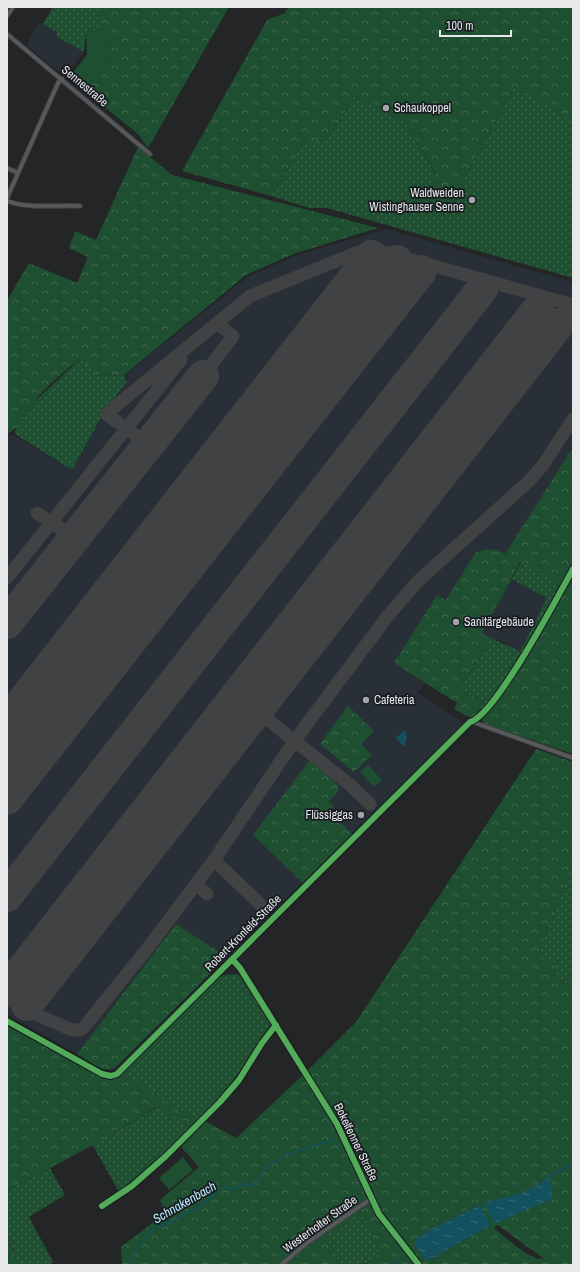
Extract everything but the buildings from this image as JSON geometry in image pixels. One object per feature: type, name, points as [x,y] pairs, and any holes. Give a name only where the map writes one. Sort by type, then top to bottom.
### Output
[{"type":"street","points":[[7,16],[13,7]]},
{"type":"street","name":"Sennestraße","points":[[7,34],[150,154]]},
{"type":"street","points":[[62,79],[58,84],[7,199],[15,204],[80,206]]},
{"type":"street","points":[[7,168],[18,173]]},
{"type":"street","name":"Robert-Kronfeld-Straße","points":[[7,1021],[102,1074],[114,1075],[470,722],[573,758]]},
{"type":"street","name":"Bokelfenner Straße","points":[[232,959],[239,966],[337,1124],[379,1214],[419,1265]]},
{"type":"street","points":[[102,1206],[138,1181],[166,1156],[220,1102],[239,1080],[262,1043],[276,1025]]},
{"type":"street","name":"Westerholter Straße","points":[[281,1265],[308,1242],[371,1199]]},
{"type":"shaded area","points":[[39,22],[57,32],[57,37],[84,52],[64,76],[26,45]]},
{"type":"shaded area","points":[[386,229],[573,282],[573,447],[505,554],[511,579],[547,598],[520,651],[497,639],[445,695],[425,683],[418,693],[464,723],[227,957],[176,924],[77,1054],[7,1014],[7,436],[14,435],[72,470],[104,413],[128,382],[125,375],[247,277],[297,255]]},
{"type":"green space","points":[[53,7],[108,7],[107,10],[98,17],[105,28],[86,32],[84,52],[57,37],[57,32],[43,24]]},
{"type":"green space","points":[[108,7],[229,7],[148,148],[138,134],[80,87],[83,80],[89,84],[111,61],[109,37],[98,17],[107,10]]},
{"type":"green space","points":[[289,7],[573,7],[573,121],[515,86],[459,188],[449,196],[438,194],[430,184],[436,174],[404,122],[385,111],[384,108],[377,107],[354,97],[327,140],[304,142],[271,196],[182,171],[267,20],[285,13]]},
{"type":"green space","points":[[105,28],[109,37],[111,61],[89,84],[83,81],[79,88],[69,77],[87,55],[86,32]]},
{"type":"green space","points":[[515,86],[573,121],[573,278],[327,208],[309,208],[271,196],[304,142],[327,140],[354,97],[377,107],[384,108],[385,111],[404,122],[449,196],[459,188]]},
{"type":"green space","points":[[138,147],[172,175],[378,228],[296,253],[246,275],[124,375],[97,376],[81,358],[37,397],[19,425],[7,434],[7,301],[29,263],[77,283],[88,257],[69,248],[75,231],[96,240]]},
{"type":"green space","points":[[81,358],[97,376],[124,375],[127,382],[104,412],[72,470],[15,434],[15,430],[32,404]]},
{"type":"green space","points":[[573,447],[573,562],[561,583],[520,562],[482,633],[491,638],[461,688],[487,706],[475,716],[471,717],[464,715],[454,709],[457,703],[394,663],[437,595],[446,600],[475,553],[490,549],[505,554]]},
{"type":"green space","points":[[521,562],[561,583],[520,658],[487,706],[461,688],[491,638],[520,651],[547,598],[512,579]]},
{"type":"green space","points":[[573,574],[573,754],[485,724],[481,719],[508,685],[520,667],[542,631]]},
{"type":"green space","points":[[511,579],[512,579],[482,633]]},
{"type":"green space","points":[[348,706],[374,731],[361,744],[372,755],[354,772],[320,744]]},
{"type":"green space","points":[[536,749],[573,762],[573,862],[537,957],[558,963],[557,980],[567,983],[573,974],[573,1265],[423,1265],[381,1213],[345,1135],[307,1071],[356,1022]],"holes":[[[480,1205],[490,1223],[489,1226],[431,1259],[426,1259],[415,1246],[415,1240]],[[498,1225],[544,1259],[539,1259],[518,1248],[494,1228]]]},
{"type":"green space","points":[[310,760],[338,785],[338,792],[329,801],[333,806],[330,811],[352,834],[303,883],[253,835]]},
{"type":"green space","points":[[368,765],[382,780],[374,787],[360,772]]},
{"type":"green space","points":[[573,862],[573,974],[567,983],[557,980],[537,957]]},
{"type":"green space","points":[[176,924],[227,957],[115,1068],[100,1068],[90,1063],[77,1054]]},
{"type":"green space","points":[[237,974],[270,1028],[232,1082],[199,1120],[163,1100],[146,1086],[120,1075],[215,979],[223,975]]},
{"type":"green space","points":[[237,974],[243,976],[272,1024],[270,1028]]},
{"type":"green space","points":[[7,1025],[102,1077],[120,1075],[146,1086],[163,1100],[199,1120],[193,1128],[156,1107],[106,1138],[7,1191]]},
{"type":"green space","points":[[304,1074],[334,1123],[377,1216],[416,1265],[365,1265],[376,1257],[380,1251],[365,1219],[360,1216],[326,1235],[341,1265],[122,1265],[121,1247],[165,1213],[160,1200],[199,1167],[181,1147],[205,1121],[236,1138]]},
{"type":"green space","points":[[157,1107],[193,1128],[165,1156],[119,1192],[92,1144],[106,1138]]},
{"type":"green space","points":[[183,1157],[193,1170],[169,1190],[159,1178]]},
{"type":"green space","points":[[50,1168],[65,1195],[29,1217],[53,1262],[50,1265],[18,1265],[7,1232],[7,1191]]},
{"type":"green space","points":[[360,1216],[365,1219],[380,1251],[372,1260],[364,1264],[341,1265],[326,1235]]},
{"type":"green space","points":[[7,1232],[18,1265],[7,1265]]},
{"type":"water","points":[[405,730],[407,737],[404,747],[396,738]]},
{"type":"water","points":[[549,1175],[552,1199],[496,1223],[492,1220],[485,1205],[486,1202],[520,1193],[537,1186]]},
{"type":"water","points":[[480,1205],[490,1223],[489,1226],[431,1259],[426,1260],[415,1246],[415,1240],[429,1230]]},
{"type":"waterway","name":"Schnakenbach","points":[[350,1135],[355,1135],[358,1132]]},
{"type":"waterway","name":"Schnakenbach","points":[[132,1255],[154,1228],[169,1223],[204,1203],[220,1189],[225,1187],[232,1189],[243,1184],[252,1185],[258,1181],[261,1174],[273,1162],[279,1161],[284,1155],[335,1139]]},
{"type":"waterway","points":[[549,1176],[573,1163]]},
{"type":"waterway","points":[[393,1265],[401,1258]]},
{"type":"waterway","name":"Schnakenbach","points":[[128,1265],[130,1259]]},
{"type":"taxiway","points":[[148,444],[106,414],[250,296],[366,249],[373,249],[573,305]]},
{"type":"taxiway","points":[[538,309],[546,298]]},
{"type":"taxiway","points":[[559,324],[572,305]]},
{"type":"taxiway","points":[[203,376],[233,336],[217,323]]},
{"type":"taxiway","points":[[291,359],[330,387]]},
{"type":"taxiway","points":[[7,578],[181,360]]},
{"type":"taxiway","points":[[7,998],[28,1011],[72,1030],[80,1030],[84,1027],[147,949],[214,860],[295,740],[387,617],[417,582],[529,481],[543,465],[573,419]]},
{"type":"taxiway","points":[[425,454],[446,469]]},
{"type":"taxiway","points":[[37,513],[75,538]]},
{"type":"taxiway","points":[[257,711],[349,784],[370,804]]},
{"type":"taxiway","points":[[120,845],[140,861]]},
{"type":"taxiway","points":[[214,860],[261,905]]},
{"type":"taxiway","points":[[196,884],[207,894]]},
{"type":"runway","points":[[7,721],[371,256]]},
{"type":"runway","points":[[7,759],[397,261]]},
{"type":"runway","points":[[7,799],[421,271]]},
{"type":"runway","points":[[7,896],[482,289]]},
{"type":"runway","points":[[7,989],[538,309]]},
{"type":"runway","points":[[27,1005],[559,324]]},
{"type":"runway","points":[[7,623],[203,376]]},
{"type":"cycle path","points":[[7,1021],[102,1074],[111,1076],[117,1074],[470,722],[481,715],[510,678],[573,569]]},
{"type":"cycle path","points":[[232,959],[240,968],[337,1124],[379,1214],[419,1265]]},
{"type":"cycle path","points":[[102,1206],[132,1186],[166,1156],[220,1102],[239,1080],[262,1043],[276,1025]]},
{"type":"place","name":"Schaukoppel","points":[[386,108]]},
{"type":"place","name":"Waldweiden Wistinghauser Senne","points":[[472,200]]},
{"type":"place","name":"Sanitärgebäude","points":[[456,622]]},
{"type":"place","name":"Cafeteria","points":[[366,700]]},
{"type":"place","name":"Flüssiggas","points":[[361,815]]}]
